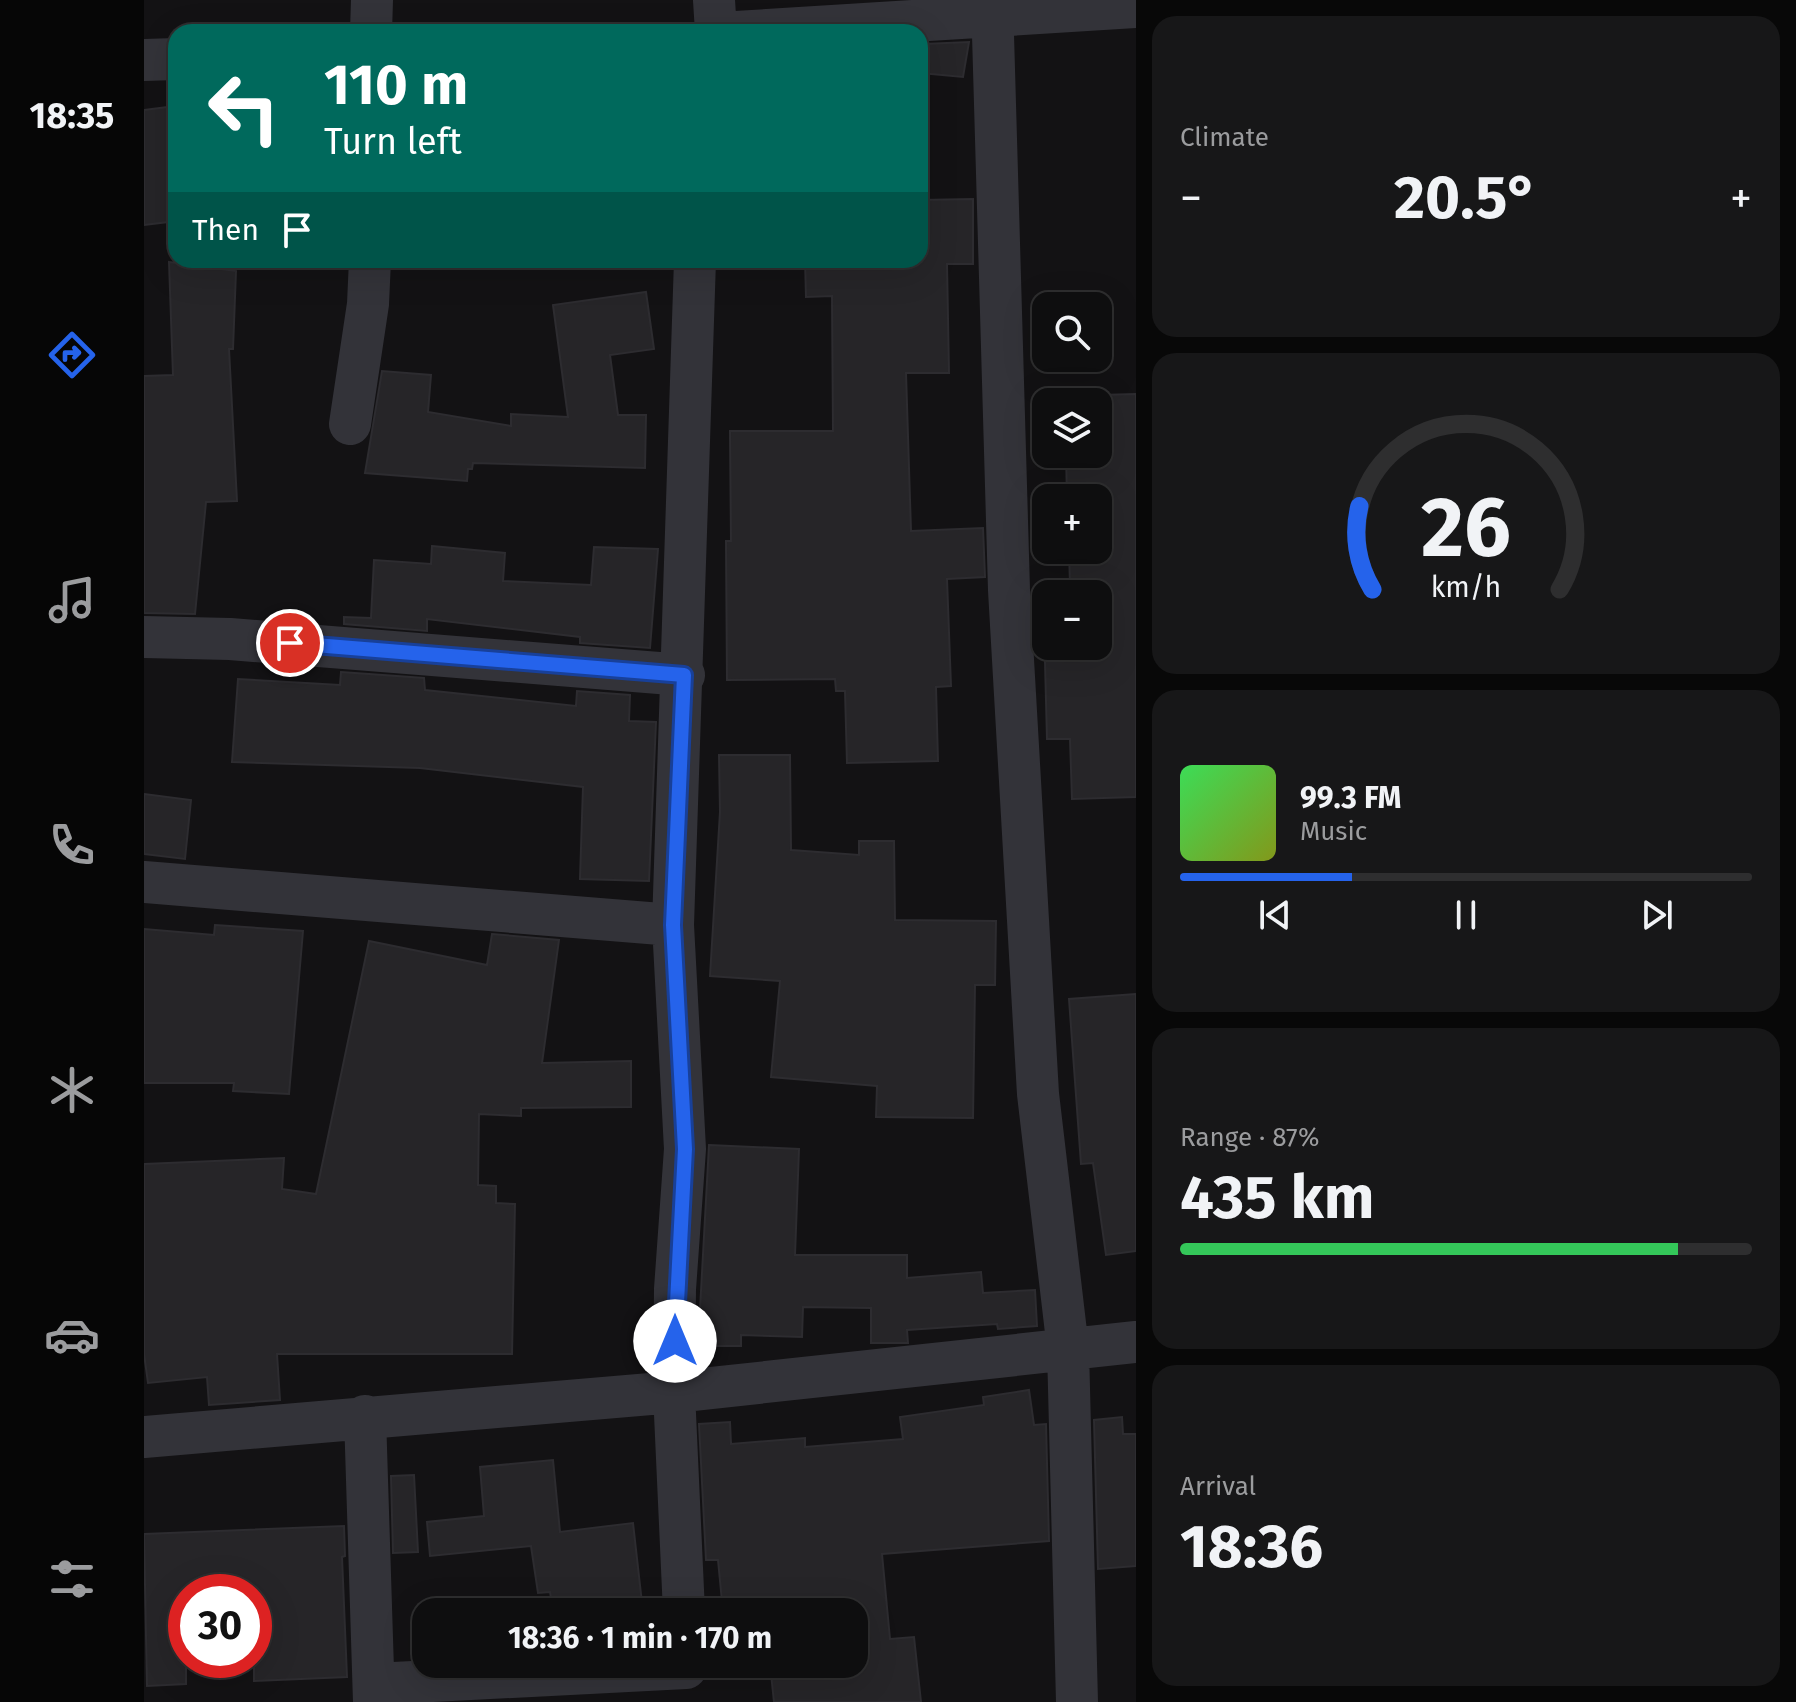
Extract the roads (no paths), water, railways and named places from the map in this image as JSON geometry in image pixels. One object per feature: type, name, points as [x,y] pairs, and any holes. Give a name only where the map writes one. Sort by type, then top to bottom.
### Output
[{"type":"street","points":[[371,24],[372,0]]},
{"type":"street","points":[[714,0],[716,24]]},
{"type":"street","points":[[821,24],[992,8],[1136,7]]},
{"type":"street","points":[[992,8],[1015,700],[1038,1094],[1068,1349],[1077,1702]]},
{"type":"street","points":[[144,60],[168,59]]},
{"type":"street","points":[[350,424],[368,304],[370,268]]},
{"type":"street","points":[[683,1598],[674,1392],[675,1289],[685,1149],[673,925],[684,675],[690,305],[694,268]]},
{"type":"street","points":[[144,637],[230,639],[684,675]]},
{"type":"street","points":[[144,882],[673,925]]},
{"type":"street","points":[[144,1437],[674,1392],[1136,1342]]},
{"type":"street","points":[[365,1416],[374,1693],[687,1678]]}]
